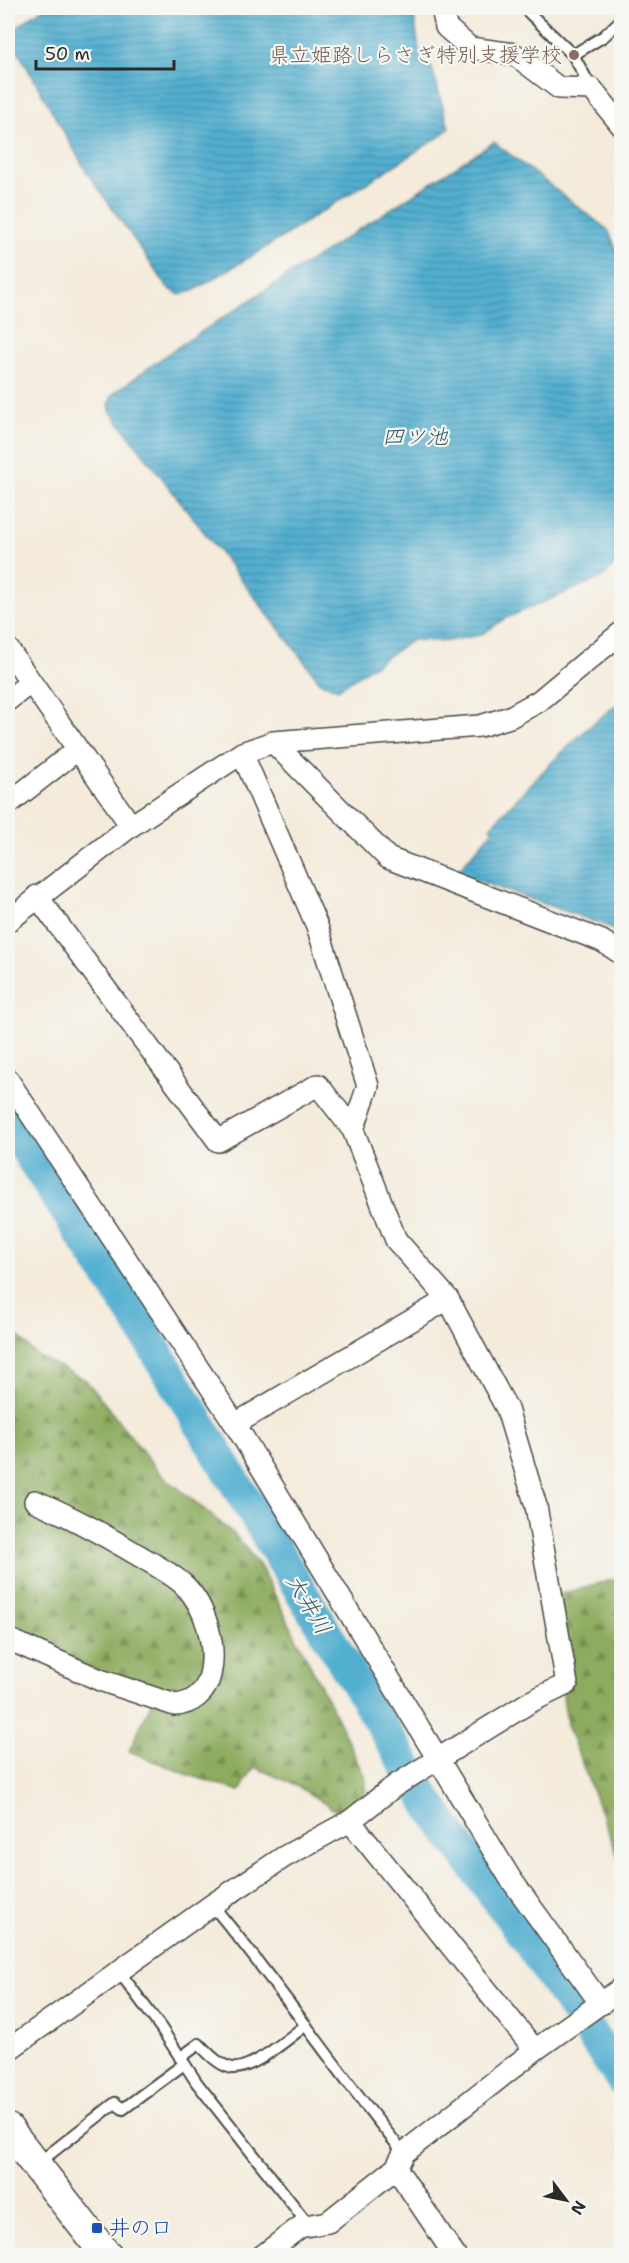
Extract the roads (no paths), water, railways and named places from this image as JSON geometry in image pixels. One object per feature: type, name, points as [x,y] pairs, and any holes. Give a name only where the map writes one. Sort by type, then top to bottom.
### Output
[{"type":"main road","points":[[8,2129],[107,2256]]},
{"type":"street","points":[[442,8],[446,27],[470,48],[514,54],[559,88],[592,89],[621,126]]},
{"type":"street","points":[[8,921],[37,896],[131,826],[242,753],[273,742],[480,726],[510,717],[540,701],[621,632]]},
{"type":"street","points":[[8,649],[131,826]]},
{"type":"street","points":[[8,700],[30,682]]},
{"type":"street","points":[[273,742],[388,858],[602,941],[621,954]]},
{"type":"street","points":[[8,804],[77,750]]},
{"type":"street","points":[[242,753],[317,926],[368,1086],[353,1130]]},
{"type":"street","points":[[8,2050],[118,1970],[284,1857],[350,1821],[396,1785],[530,1701],[567,1684],[536,1506],[507,1410],[448,1299],[396,1240],[353,1130],[318,1085],[218,1141],[37,896]]},
{"type":"street","points":[[8,1080],[235,1424],[510,1878],[601,2004]]},
{"type":"street","points":[[235,1424],[448,1299]]},
{"type":"street","points":[[8,1638],[100,1680],[175,1705],[186,1705],[198,1697],[209,1680],[214,1661],[211,1638],[197,1604],[184,1586],[116,1542],[35,1501]]},
{"type":"street","points":[[350,1821],[535,2050]]},
{"type":"street","points":[[262,2256],[308,2224],[328,2222],[535,2050],[621,1988]]},
{"type":"street","points":[[400,2161],[455,2256]]},
{"type":"lane","points":[[524,8],[573,56],[592,89]]},
{"type":"lane","points":[[573,56],[604,36],[621,19]]},
{"type":"lane","points":[[212,1905],[258,1959],[368,2110],[400,2161]]},
{"type":"lane","points":[[118,1970],[182,2061],[308,2224]]},
{"type":"lane","points":[[36,2165],[115,2103],[123,2109],[182,2061],[199,2044],[221,2064],[235,2068],[251,2064],[306,2025]]},
{"type":"water","points":[[43,8],[413,8],[420,56],[432,68],[449,128],[439,137],[265,248],[193,291],[180,295],[168,288],[86,171],[8,34]]},
{"type":"water","name":"四ツ池","points":[[494,142],[608,230],[621,260],[621,557],[605,576],[504,619],[481,635],[446,641],[412,640],[338,689],[321,683],[110,411],[109,403],[113,394],[170,352]]},
{"type":"water","points":[[621,701],[621,937],[607,926],[456,873],[493,830],[490,827],[537,777],[586,730]]},
{"type":"waterway","name":"大井川","points":[[8,1122],[136,1318],[431,1807],[532,1947],[622,2080]]},
{"type":"place","name":"県立姫路しらさぎ特別支援学校","points":[[574,55]]},
{"type":"place","name":"井の口","points":[[97,2228]]}]
